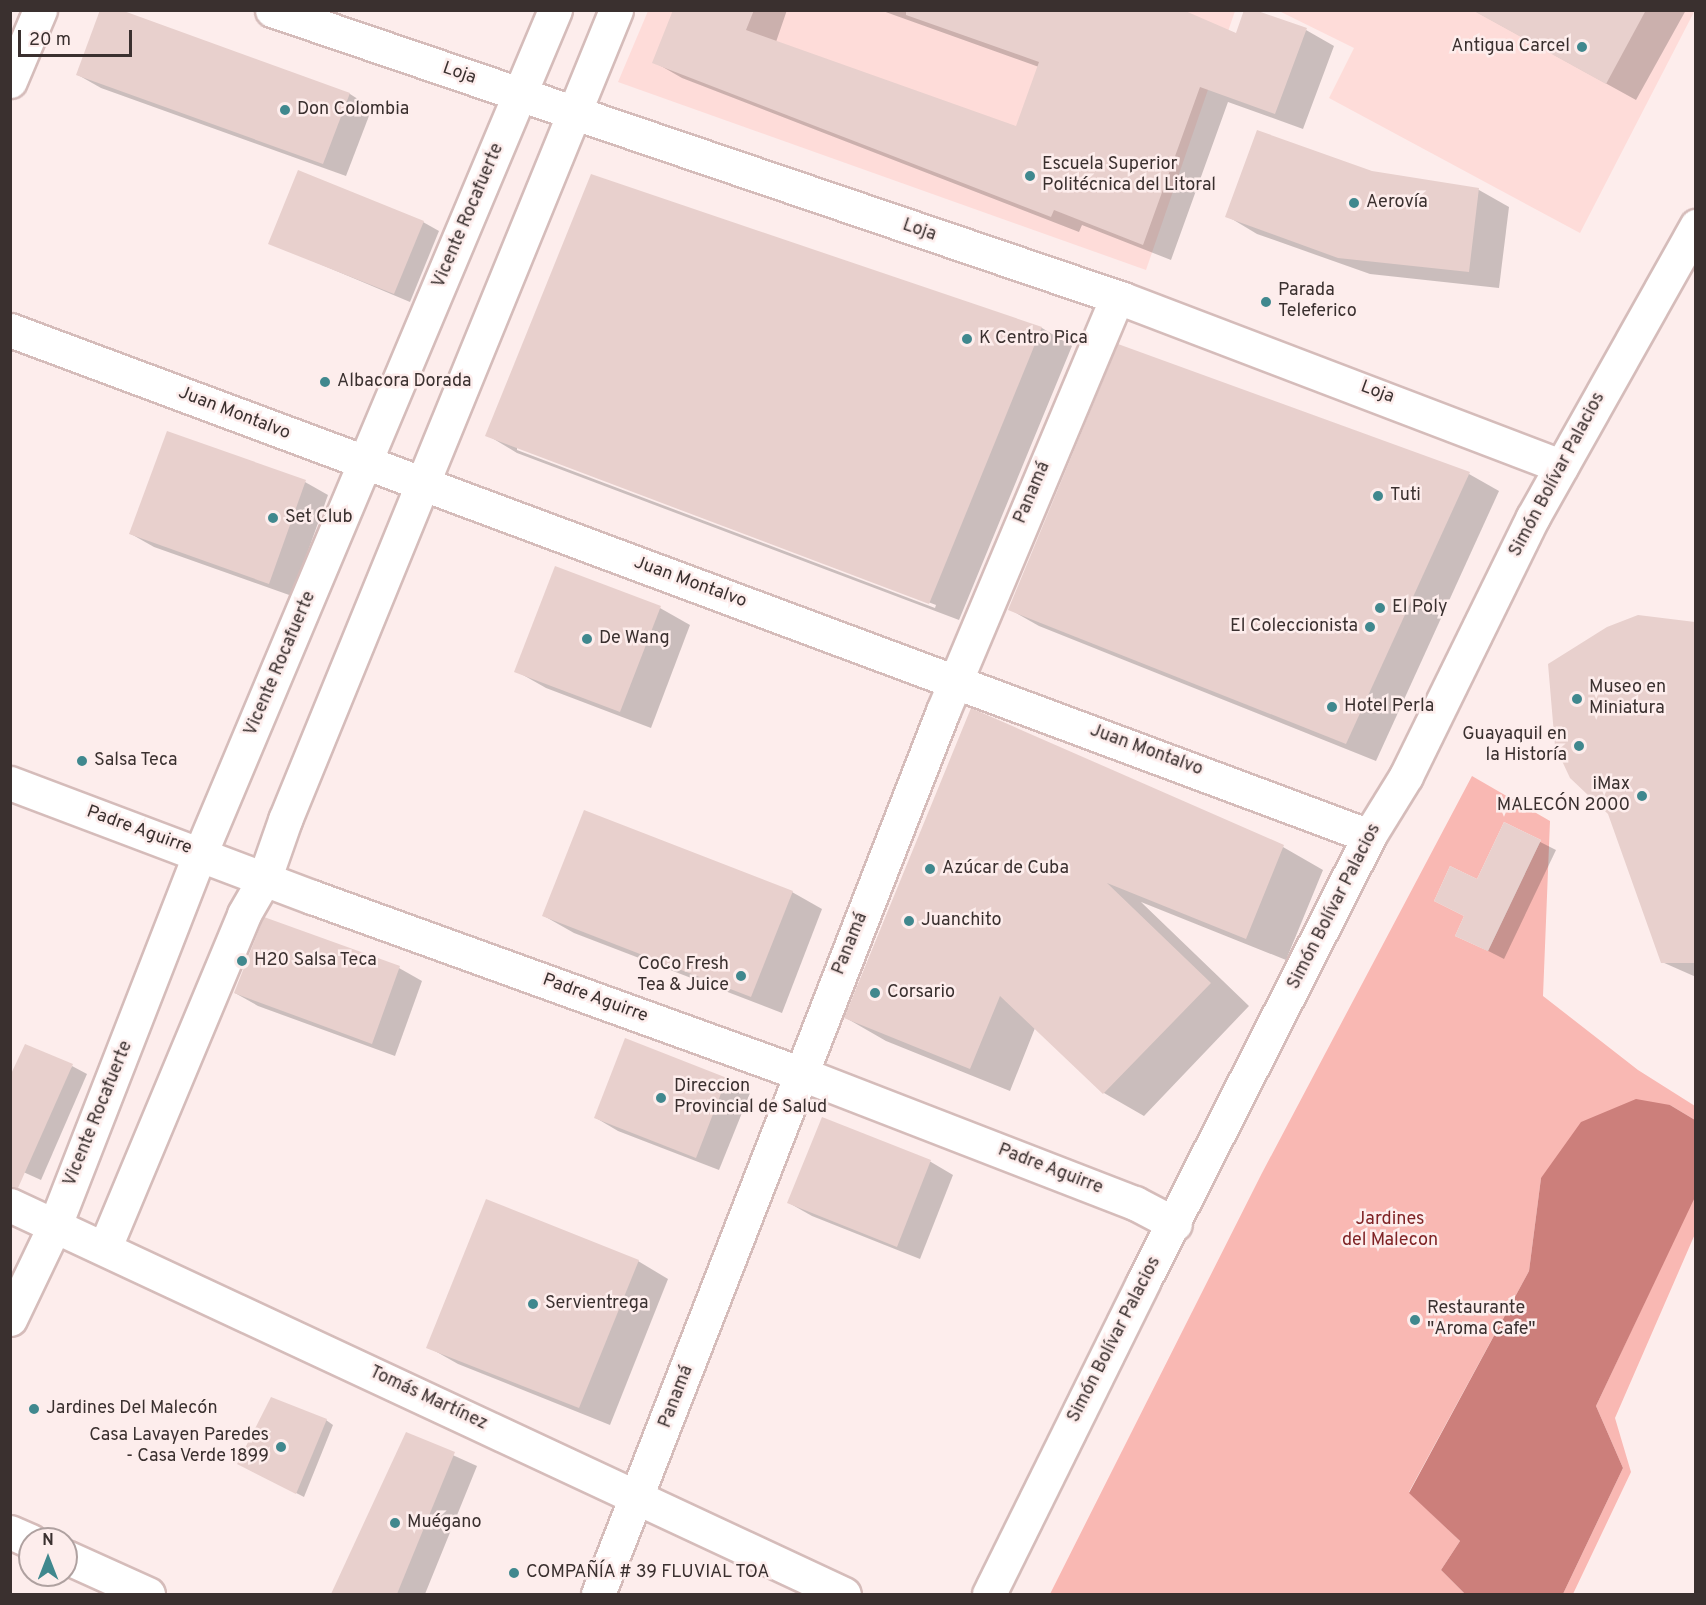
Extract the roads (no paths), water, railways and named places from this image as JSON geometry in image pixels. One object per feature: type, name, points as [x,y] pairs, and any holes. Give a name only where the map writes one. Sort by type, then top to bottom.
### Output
[{"type":"street","points":[[10,81],[40,10]]},
{"type":"street","name":"Loja","points":[[272,10],[1117,298],[1426,411],[1561,466]]},
{"type":"street","name":"Vicente Rocafuerte","points":[[10,1318],[55,1225],[200,854],[555,10]]},
{"type":"street","points":[[105,1247],[244,914],[264,880],[289,809],[616,10]]},
{"type":"street","name":"Simón Bolívar Palacios","points":[[988,1594],[1369,836],[1406,776],[1561,466],[1695,226]]},
{"type":"street","name":"Panamá","points":[[598,1594],[639,1498],[956,682],[1117,298]]},
{"type":"street","name":"Juan Montalvo","points":[[10,330],[1369,836]]},
{"type":"street","name":"Padre Aguirre","points":[[10,783],[264,880],[802,1074],[1135,1203],[1175,1224]]},
{"type":"street","name":"Tomás Martínez","points":[[10,1205],[105,1247],[844,1594]]},
{"type":"street","points":[[78,1562],[148,1594]]},
{"type":"place","name":"Antigua Carcel","points":[[1582,47]]},
{"type":"place","name":"Don Colombia","points":[[285,110]]},
{"type":"place","name":"Escuela Superior Politécnica del Litoral","points":[[1030,176]]},
{"type":"place","name":"Aerovía","points":[[1354,203]]},
{"type":"place","name":"Parada Teleferico","points":[[1266,302]]},
{"type":"place","name":"K Centro Pica","points":[[967,339]]},
{"type":"place","name":"Albacora Dorada","points":[[325,382]]},
{"type":"place","name":"Tuti","points":[[1378,496]]},
{"type":"place","name":"Set Club","points":[[273,518]]},
{"type":"place","name":"El Poly","points":[[1380,608]]},
{"type":"place","name":"El Coleccionista","points":[[1370,627]]},
{"type":"place","name":"De Wang","points":[[587,639]]},
{"type":"place","name":"Museo en Miniatura","points":[[1577,699]]},
{"type":"place","name":"Hotel Perla","points":[[1332,707]]},
{"type":"place","name":"Guayaquil en la Historía","points":[[1579,746]]},
{"type":"place","name":"Salsa Teca","points":[[82,761]]},
{"type":"place","name":"iMax MALECÓN 2000","points":[[1642,796]]},
{"type":"place","name":"Azúcar de Cuba","points":[[930,869]]},
{"type":"place","name":"Juanchito","points":[[909,921]]},
{"type":"place","name":"H20 Salsa Teca","points":[[242,961]]},
{"type":"place","name":"CoCo Fresh Tea & Juice","points":[[741,976]]},
{"type":"place","name":"Corsario","points":[[875,993]]},
{"type":"place","name":"Direccion Provincial de Salud","points":[[661,1098]]},
{"type":"place","name":"Servientrega","points":[[533,1304]]},
{"type":"place","name":"Restaurante \"Aroma Cafe\"","points":[[1415,1320]]},
{"type":"place","name":"Jardines Del Malecón","points":[[34,1409]]},
{"type":"place","name":"Casa Lavayen Paredes - Casa Verde 1899","points":[[281,1447]]},
{"type":"place","name":"Muégano","points":[[395,1523]]},
{"type":"place","name":"COMPAÑÍA # 39 FLUVIAL TOA","points":[[514,1573]]},
{"type":"park label","name":"Jardines del Malecon","points":[[1390,1231]]}]
